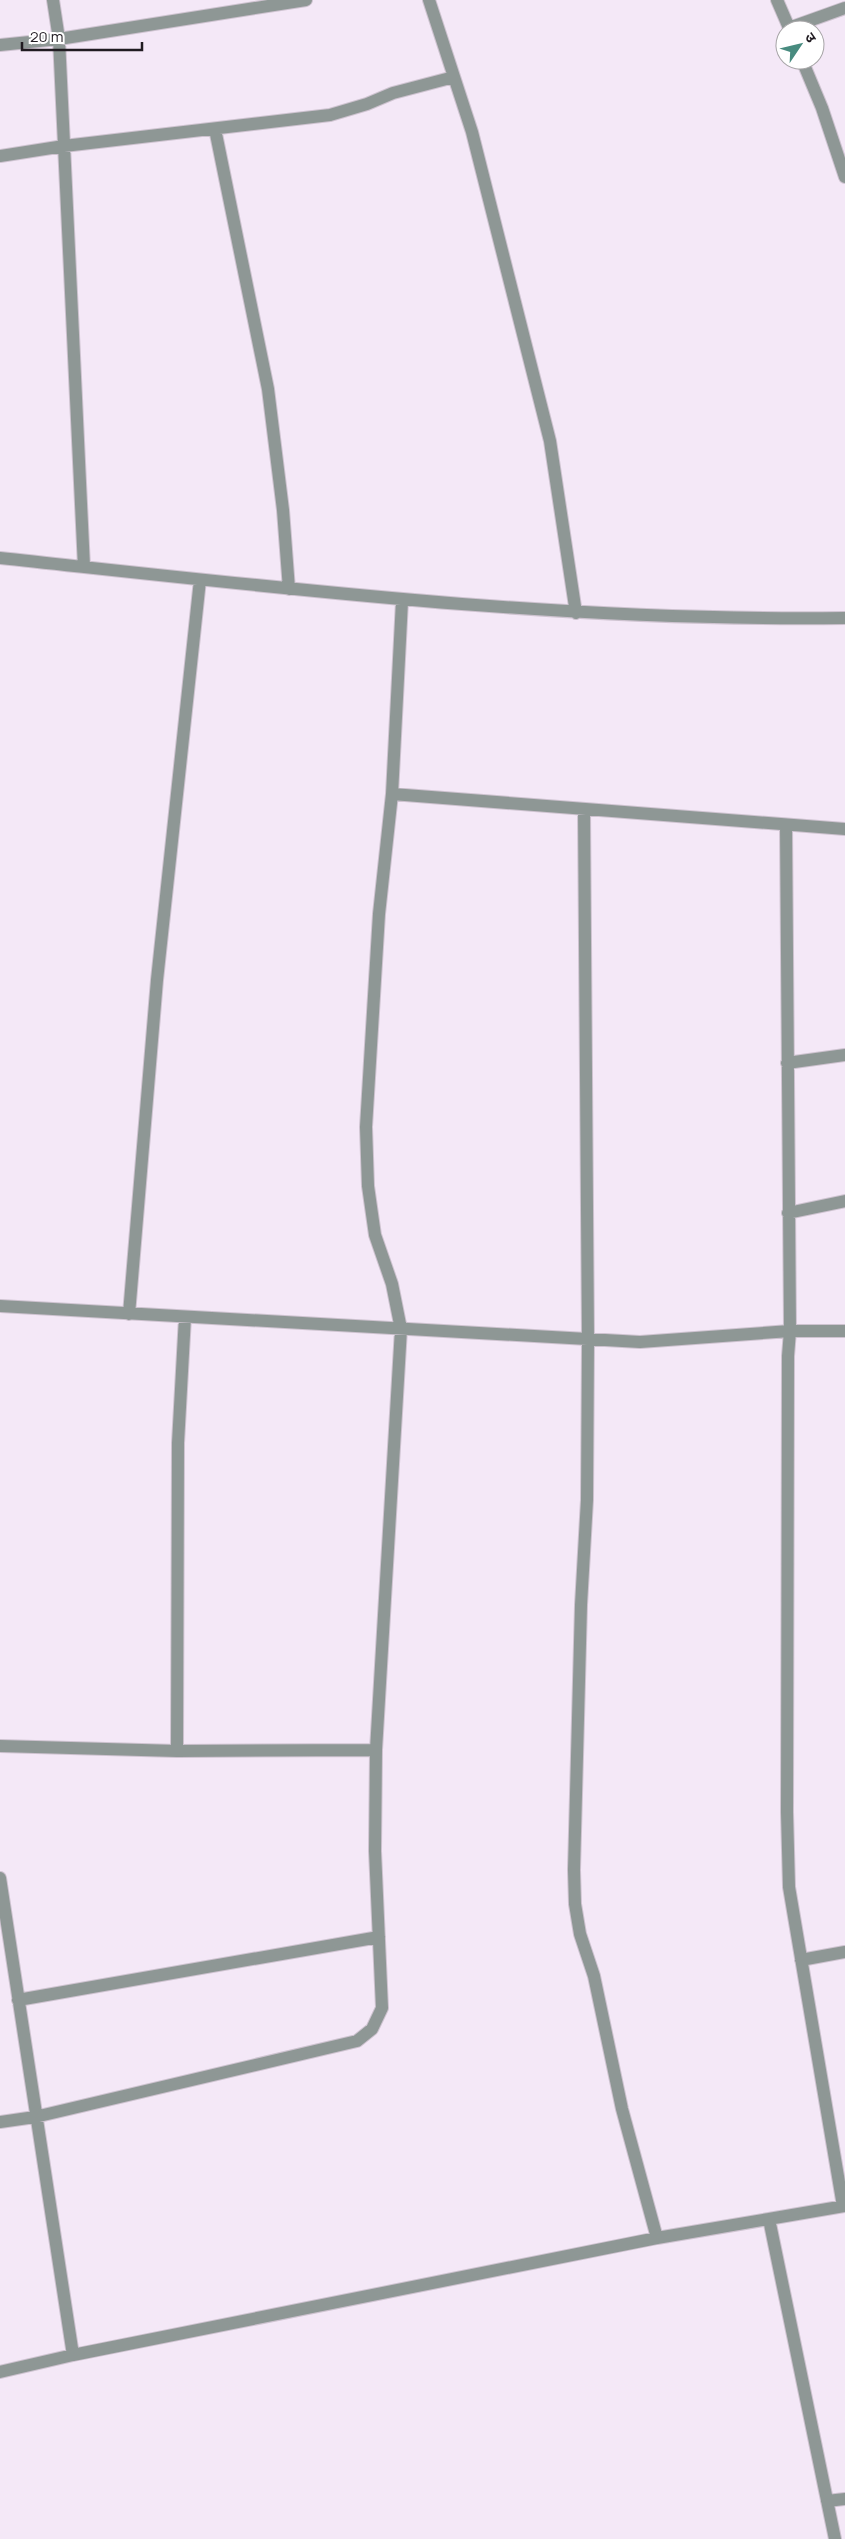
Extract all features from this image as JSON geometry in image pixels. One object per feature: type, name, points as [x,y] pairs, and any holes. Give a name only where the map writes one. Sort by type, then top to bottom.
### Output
[{"type":"street","points":[[53,0],[59,39],[84,567]]},
{"type":"street","points":[[0,45],[59,39],[250,5],[306,0]]},
{"type":"street","points":[[429,0],[472,132],[550,441],[576,613]]},
{"type":"street","points":[[777,0],[785,20]]},
{"type":"street","points":[[813,20],[845,8]]},
{"type":"street","points":[[806,70],[822,108],[845,176]]},
{"type":"street","points":[[0,156],[64,146],[330,115],[367,104],[393,93],[454,77]]},
{"type":"street","points":[[215,129],[268,389],[281,493],[290,589]]},
{"type":"street","points":[[0,558],[402,601],[576,613],[751,620],[845,618]]},
{"type":"street","points":[[129,1314],[157,980],[200,580]]},
{"type":"street","points":[[0,2122],[35,2117],[356,2041],[372,2029],[382,2008],[375,1851],[376,1750],[401,1329],[392,1284],[376,1235],[368,1186],[366,1127],[379,914],[392,794],[402,601]]},
{"type":"street","points":[[392,794],[845,829]]},
{"type":"street","points":[[584,809],[588,1340],[587,1500],[581,1605],[574,1870],[575,1904],[580,1934],[594,1976],[622,2109],[657,2238]]},
{"type":"street","points":[[0,2372],[73,2355],[657,2238],[844,2206],[800,1960],[789,1886],[787,1812],[787,1444],[790,1331],[786,825]]},
{"type":"street","points":[[787,1063],[845,1055]]},
{"type":"street","points":[[788,1213],[845,1200]]},
{"type":"street","points":[[0,1306],[588,1340],[675,1341],[790,1331],[845,1331]]},
{"type":"street","points":[[177,1751],[178,1443],[186,1317]]},
{"type":"street","points":[[0,1746],[177,1751],[376,1750]]},
{"type":"street","points":[[0,1878],[35,2117],[73,2355]]},
{"type":"street","points":[[18,2000],[379,1937]]},
{"type":"street","points":[[800,1960],[845,1952]]},
{"type":"street","points":[[769,2219],[835,2539]]},
{"type":"street","points":[[827,2502],[845,2499]]}]
